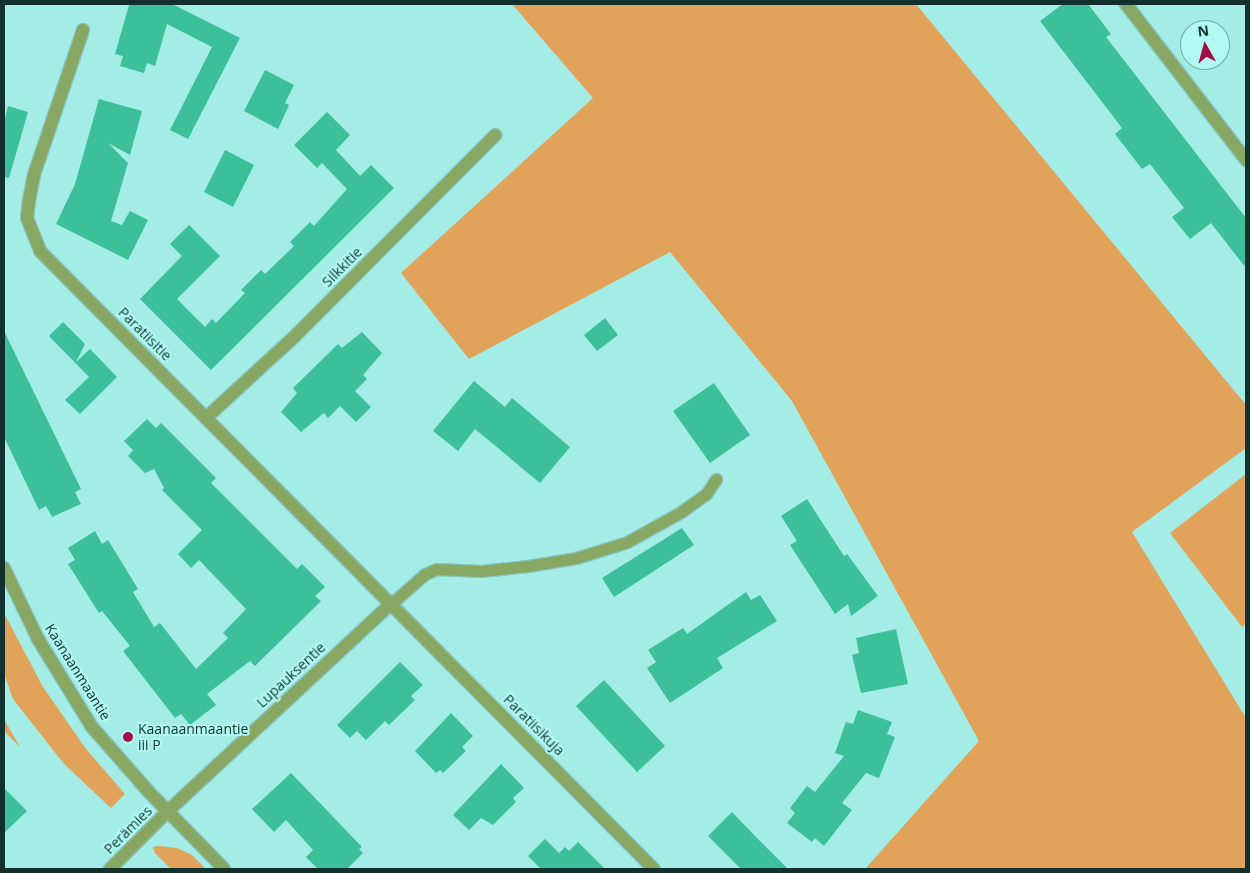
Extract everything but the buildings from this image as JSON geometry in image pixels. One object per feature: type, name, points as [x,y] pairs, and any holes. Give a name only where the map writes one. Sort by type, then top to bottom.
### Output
[{"type":"street","points":[[1126,4],[1246,160]]},
{"type":"street","name":"Paratiisitie","points":[[82,30],[34,175],[28,218],[32,238],[40,252],[392,603]]},
{"type":"street","name":"Silkkitie","points":[[207,417],[294,337],[495,136]]},
{"type":"street","name":"Kaanaanmaantie","points":[[4,568],[38,639],[74,700],[112,751],[224,869]]},
{"type":"street","name":"Lupauksentie","points":[[168,811],[392,603]]},
{"type":"street","name":"Paratiisikuja","points":[[392,603],[654,869]]},
{"type":"street","name":"Perämies","points":[[110,869],[168,811]]},
{"type":"lane","points":[[392,603],[425,574],[436,569],[482,571],[528,566],[576,558],[627,542],[681,512],[706,494],[716,478]]},
{"type":"shaded area","points":[[512,4],[916,4],[1246,405],[1246,448],[1132,532],[1246,718],[1246,869],[865,869],[979,741],[792,401],[670,252],[469,359],[401,273],[593,98]]},
{"type":"shaded area","points":[[1246,474],[1246,623],[1242,627],[1170,533]]},
{"type":"shaded area","points":[[4,613],[43,687],[86,749],[125,794],[111,808],[64,764],[13,699],[4,673]]},
{"type":"shaded area","points":[[4,719],[20,747],[4,731]]},
{"type":"shaded area","points":[[153,847],[177,848],[192,855],[206,869],[171,869],[155,853]]},
{"type":"place","name":"Kaanaanmaantie iii P","points":[[128,737]]}]
